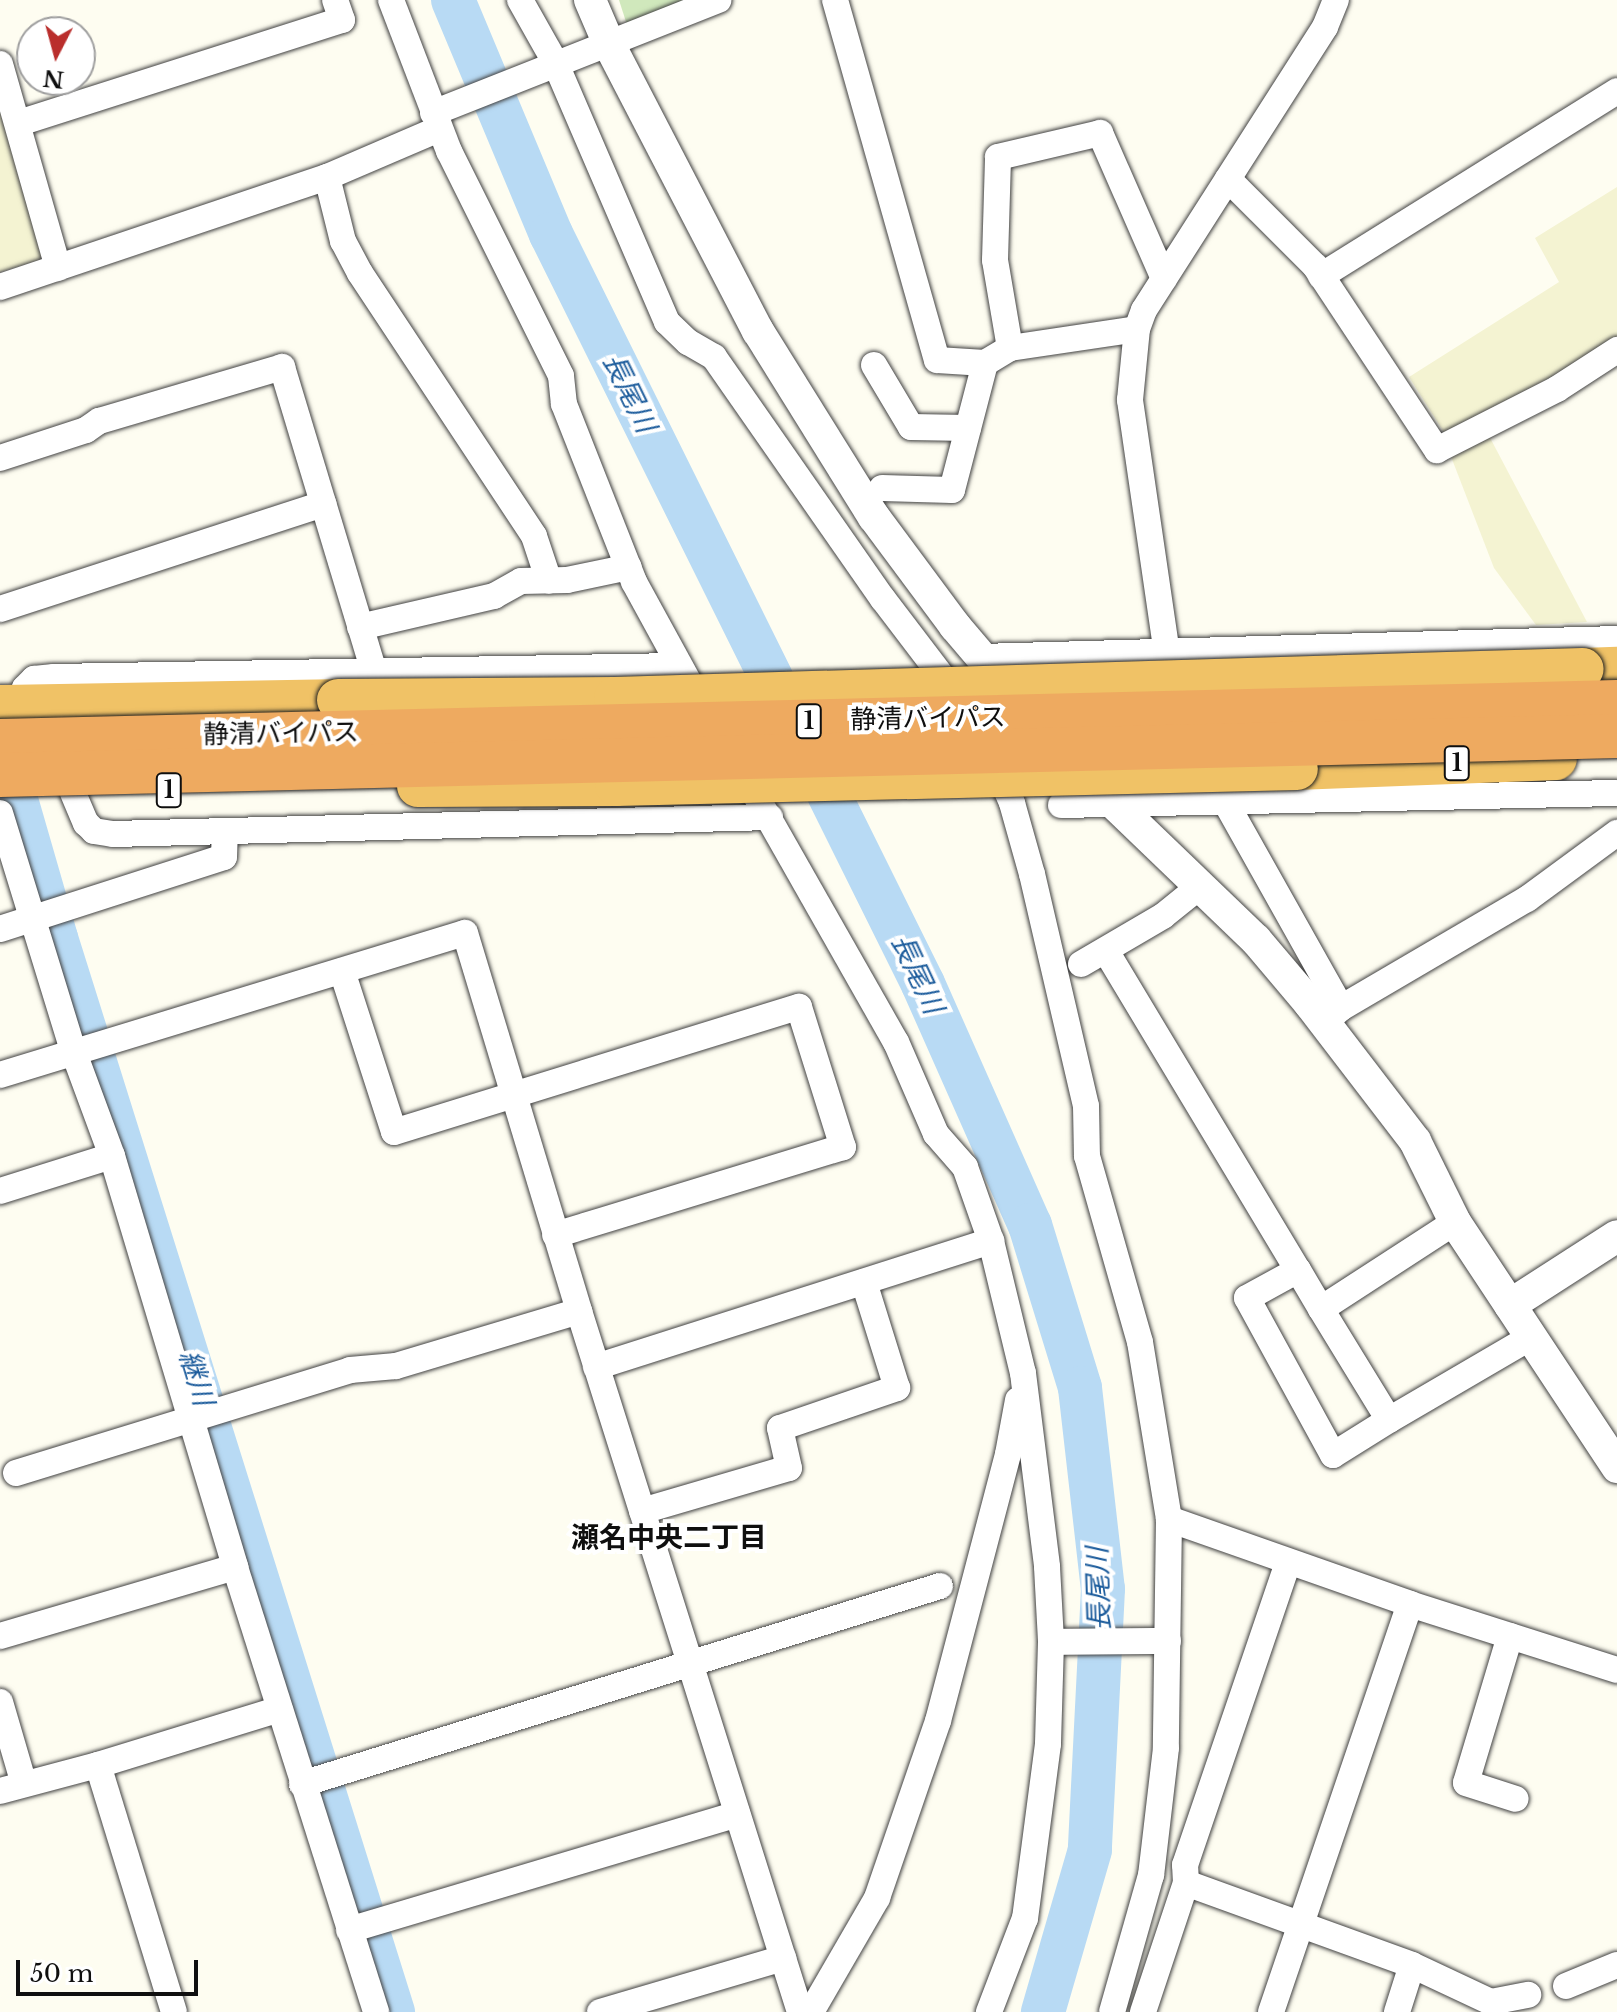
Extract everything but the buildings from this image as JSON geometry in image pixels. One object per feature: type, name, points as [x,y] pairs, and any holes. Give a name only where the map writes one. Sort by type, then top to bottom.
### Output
[{"type":"highway","name":"1","points":[[11,704],[615,698],[1600,669]]},
{"type":"highway","name":"静清バイパス","points":[[0,741],[1617,702]]},
{"type":"highway","name":"静清バイパス","points":[[0,775],[1617,736]]},
{"type":"highway","name":"1","points":[[0,796],[338,786],[616,785],[1297,769],[1617,756]]},
{"type":"street","points":[[19,123],[342,20],[335,0]]},
{"type":"street","points":[[391,0],[438,117],[561,376],[564,404],[629,567],[678,666],[770,817],[896,1042],[936,1134],[965,1167],[991,1241],[1023,1373],[1047,1567],[1051,1642],[1048,1744],[1025,1918],[989,2012]]},
{"type":"street","points":[[520,0],[552,63],[667,322],[688,342],[714,357],[883,599],[933,660],[982,734],[1012,803],[1086,1106],[1087,1156],[1140,1342],[1169,1519],[1166,1748],[1151,1875],[1112,2012]]},
{"type":"street","points":[[590,0],[608,42],[758,331],[874,517],[981,657],[1071,761],[1332,1016]]},
{"type":"street","points":[[0,287],[327,177],[438,117],[552,63],[718,0]]},
{"type":"street","points":[[835,0],[937,360],[985,363],[1010,348],[1137,329]]},
{"type":"street","points":[[1339,1],[1144,310],[1137,329],[1130,400],[1167,654],[1226,803],[1332,1016],[1415,1141],[1455,1222],[1617,1467]]},
{"type":"street","points":[[0,64],[58,268]]},
{"type":"street","points":[[1321,276],[1617,91]]},
{"type":"street","points":[[1010,348],[995,260],[998,157],[1100,133],[1164,279]]},
{"type":"street","points":[[327,177],[343,241],[360,273],[534,536],[549,581]]},
{"type":"street","points":[[1228,179],[1321,276],[1437,450],[1557,389],[1617,350]]},
{"type":"street","points":[[882,488],[952,490],[985,363]]},
{"type":"street","points":[[874,365],[911,427],[968,428]]},
{"type":"street","points":[[0,458],[86,430],[99,421],[282,367],[374,672]]},
{"type":"street","points":[[0,609],[323,504]]},
{"type":"street","points":[[360,627],[494,596],[521,581],[549,581],[629,567]]},
{"type":"street","points":[[981,657],[1617,639]]},
{"type":"street","points":[[11,704],[34,679],[678,666]]},
{"type":"street","points":[[73,793],[86,823],[94,831],[225,832],[770,817]]},
{"type":"street","points":[[1061,805],[1617,793]]},
{"type":"street","points":[[0,813],[74,1053],[112,1156],[235,1567],[376,2012]]},
{"type":"street","points":[[0,929],[224,857],[225,832]]},
{"type":"street","points":[[1332,1016],[1527,899],[1617,833]]},
{"type":"street","points":[[1081,964],[1163,916],[1200,886]]},
{"type":"street","points":[[0,1075],[465,933],[555,1235],[800,2012]]},
{"type":"street","points":[[1106,951],[1389,1420]]},
{"type":"street","points":[[342,971],[394,1132],[516,1097],[799,1007],[843,1147],[555,1235]]},
{"type":"street","points":[[0,1191],[112,1156]]},
{"type":"street","points":[[1321,1309],[1455,1222]]},
{"type":"street","points":[[1510,1305],[1617,1236]]},
{"type":"street","points":[[596,1367],[991,1241]]},
{"type":"street","points":[[1298,1270],[1247,1298],[1333,1455],[1531,1337]]},
{"type":"street","points":[[642,1511],[789,1468],[780,1428],[897,1388],[864,1282]]},
{"type":"street","points":[[16,1473],[350,1370],[396,1366],[579,1311]]},
{"type":"street","points":[[811,2012],[877,1898],[938,1721],[1008,1454],[1023,1373]]},
{"type":"street","points":[[1169,1519],[1410,1604],[1617,1670]]},
{"type":"street","points":[[1143,2012],[1186,1883],[1185,1865],[1288,1562]]},
{"type":"street","points":[[0,1636],[235,1567]]},
{"type":"street","points":[[302,1784],[689,1661],[940,1586]]},
{"type":"street","points":[[1271,2012],[1410,1604]]},
{"type":"street","points":[[1510,1636],[1466,1783],[1516,1799]]},
{"type":"street","points":[[1051,1642],[1168,1641]]},
{"type":"street","points":[[0,1702],[12,1787],[98,1765],[280,1709]]},
{"type":"street","points":[[98,1765],[174,2012]]},
{"type":"street","points":[[349,1930],[737,1814]]},
{"type":"street","points":[[1186,1883],[1412,1965],[1491,2002],[1528,1995]]},
{"type":"street","points":[[600,2012],[783,1958]]},
{"type":"street","points":[[1397,2012],[1412,1965]]},
{"type":"street","points":[[1566,1986],[1617,1965]]},
{"type":"green space","points":[[619,0],[691,0],[627,25]]},
{"type":"green space","points":[[0,108],[45,251],[40,260],[0,272]]},
{"type":"green space","points":[[1617,187],[1617,336],[1568,368],[1445,434],[1409,377],[1559,282],[1535,238]]},
{"type":"green space","points":[[1487,432],[1587,622],[1536,625],[1494,568],[1450,454]]},
{"type":"waterway","name":"長尾川","points":[[453,0],[551,234],[923,984],[1030,1225],[1080,1388],[1103,1589],[1090,1850],[1043,2012]]},
{"type":"waterway","name":"継川","points":[[0,744],[56,938],[393,2012]]},
{"type":"district","name":"瀬名中央二丁目","points":[[669,1538]]}]
